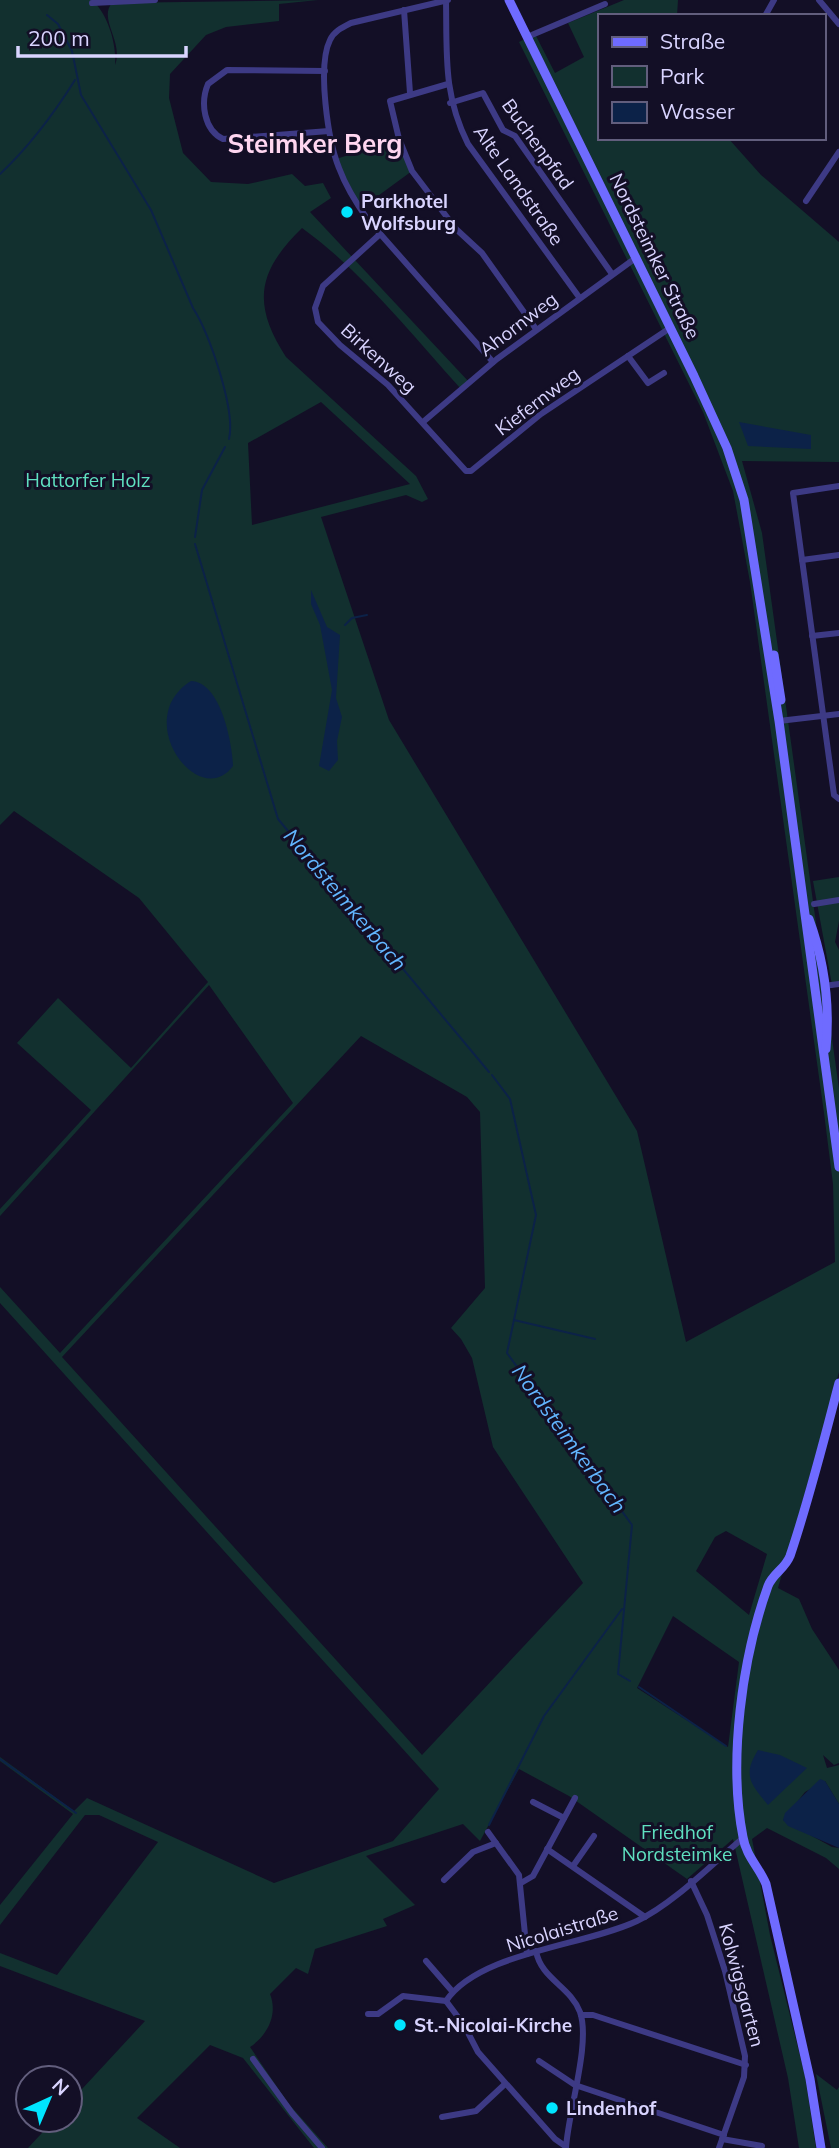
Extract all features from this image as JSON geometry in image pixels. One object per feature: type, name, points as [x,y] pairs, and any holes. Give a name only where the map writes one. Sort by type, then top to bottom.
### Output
[{"type":"street","points":[[92,3],[155,0]]},
{"type":"street","points":[[447,0],[340,28],[331,38],[326,71],[329,131],[350,193],[379,235],[493,362]]},
{"type":"street","name":"Alte Landstraße","points":[[447,0],[450,103],[468,144],[579,298]]},
{"type":"street","name":"Nordsteimker Straße","points":[[509,0],[712,415],[744,500],[762,606],[776,664],[781,721],[788,754],[786,788],[801,890],[817,944],[825,1072],[839,1167]]},
{"type":"street","points":[[819,0],[839,24]]},
{"type":"street","points":[[527,37],[605,4]]},
{"type":"street","points":[[404,10],[410,93]]},
{"type":"street","points":[[326,71],[227,70],[208,84],[204,102],[209,127],[216,136],[229,140],[329,131]]},
{"type":"street","points":[[448,84],[390,101],[399,139],[412,171],[456,229],[482,253],[536,330]]},
{"type":"street","name":"Buchenpfad","points":[[450,103],[483,93],[503,130],[515,136],[612,274]]},
{"type":"street","points":[[806,201],[839,152]]},
{"type":"street","name":"Birkenweg","points":[[379,235],[323,286],[317,297],[316,316],[323,328],[388,384],[466,471]]},
{"type":"street","name":"Ahornweg","points":[[423,422],[493,362],[636,257]]},
{"type":"street","name":"Kiefernweg","points":[[466,471],[471,471],[557,402],[670,328]]},
{"type":"street","points":[[628,356],[648,383],[664,373]]},
{"type":"street","points":[[839,486],[793,493],[834,795],[839,799]]},
{"type":"street","points":[[802,560],[839,555]]},
{"type":"street","points":[[812,636],[839,633]]},
{"type":"street","points":[[781,721],[839,714]]},
{"type":"street","points":[[814,904],[839,900]]},
{"type":"street","points":[[819,987],[839,985]]},
{"type":"street","points":[[821,2148],[810,2079],[766,1884],[749,1858],[743,1838],[739,1741],[749,1661],[769,1585],[789,1558],[839,1383]]},
{"type":"street","points":[[520,1883],[533,1876],[575,1798]]},
{"type":"street","points":[[533,1802],[564,1818]]},
{"type":"street","points":[[488,1832],[515,1866],[520,1883],[527,1954]]},
{"type":"street","points":[[573,1866],[594,1836]]},
{"type":"street","name":"Nicolaistraße","points":[[446,2001],[452,1991],[484,1972],[527,1954],[608,1932],[645,1917],[743,1838]]},
{"type":"street","points":[[444,1880],[473,1853],[496,1843]]},
{"type":"street","points":[[547,1849],[645,1917]]},
{"type":"street","name":"Kolwigsgarten","points":[[691,1881],[707,1915],[725,1970],[746,2065],[719,2148]]},
{"type":"street","points":[[368,2014],[378,2014],[403,1996],[446,2001],[464,2025],[478,2052],[555,2140],[565,2147],[582,2043],[581,2015],[568,1993],[541,1968],[536,1951]]},
{"type":"street","points":[[426,1961],[452,1991]]},
{"type":"street","points":[[581,2015],[593,2015],[746,2065]]},
{"type":"street","points":[[253,2059],[292,2113],[322,2148]]},
{"type":"street","points":[[538,2061],[575,2085],[723,2137],[762,2146]]},
{"type":"street","points":[[442,2117],[477,2111],[505,2084]]},
{"type":"green space","points":[[0,0],[92,0],[103,13],[110,30],[115,65],[116,48],[108,16],[112,3],[318,0],[279,4],[279,21],[226,27],[206,35],[170,74],[169,98],[183,153],[211,182],[248,184],[292,174],[305,186],[323,183],[331,198],[310,212],[469,382],[461,389],[366,284],[302,228],[276,259],[264,289],[264,304],[275,338],[286,357],[416,476],[428,499],[422,502],[406,495],[321,517],[389,720],[637,1131],[686,1342],[835,1262],[833,1184],[824,1113],[750,582],[733,491],[703,412],[519,42],[535,34],[555,73],[584,57],[568,23],[624,0],[678,0],[677,14],[598,14],[598,140],[730,140],[761,175],[839,242],[839,462],[742,461],[762,533],[839,1089],[839,1372],[778,1588],[799,1599],[812,1629],[839,1670],[839,1763],[834,1765],[823,1755],[827,1768],[839,1765],[839,1804],[825,1781],[805,1792],[783,1820],[832,1847],[839,1848],[839,1869],[826,1858],[767,1828],[752,1839],[770,1935],[805,2076],[816,2148],[799,2148],[788,2078],[733,1839],[687,1879],[569,1796],[519,1769],[480,1841],[463,1824],[366,1856],[415,1905],[383,1919],[387,1926],[315,1949],[308,1974],[296,1968],[270,1994],[273,2009],[270,2024],[250,2047],[288,2103],[328,2148],[314,2148],[243,2058],[210,2045],[137,2118],[180,2148],[28,2148],[41,2134],[84,2134],[84,2087],[145,2021],[0,1966],[0,1953],[57,1975],[158,1842],[99,1815],[85,1815],[0,1925],[0,1905],[73,1814],[0,1761],[0,1757],[74,1811],[87,1798],[274,1883],[393,1841],[439,1789],[0,1303],[0,1287],[60,1353],[293,1103],[209,985],[0,1216],[0,1209],[91,1110],[17,1043],[58,998],[131,1068],[208,982],[139,898],[14,811],[0,825]],"holes":[[[321,402],[410,484],[252,525],[248,443]],[[361,1036],[467,1097],[480,1112],[485,1288],[451,1328],[472,1358],[493,1447],[583,1583],[422,1755],[62,1357]],[[726,1531],[767,1554],[749,1615],[696,1571],[715,1537]],[[673,1616],[739,1662],[728,1747],[637,1688]]]},
{"type":"green space","points":[[399,139],[412,171],[360,209],[336,159]]},
{"type":"green space","points":[[839,877],[839,921],[835,942],[839,950],[839,981],[832,985],[813,881]]},
{"type":"green space","points":[[816,2074],[837,2090],[839,2087],[839,2148],[831,2148]]},
{"type":"water","points":[[739,422],[811,435],[811,449],[748,446]]},
{"type":"water","points":[[311,590],[327,627],[340,635],[336,698],[342,717],[337,741],[338,760],[329,771],[319,766],[332,690],[320,625],[311,604]]},
{"type":"water","points":[[191,681],[210,691],[223,715],[233,766],[219,777],[204,777],[189,769],[176,755],[169,737],[167,717],[174,697]]},
{"type":"water","points":[[758,1750],[780,1755],[807,1768],[768,1805],[751,1779],[750,1767]]},
{"type":"water","points":[[820,1779],[825,1781],[839,1804],[839,1848],[788,1826],[783,1820],[785,1813]]},
{"type":"waterway","name":"Nordsteimkerbach","points":[[47,15],[58,24],[72,51],[81,95],[151,210],[206,335],[225,391],[229,410],[229,439]]},
{"type":"waterway","points":[[0,174],[41,129],[75,80]]},
{"type":"waterway","name":"Nordsteimkerbach","points":[[195,537],[202,490],[225,447]]},
{"type":"waterway","name":"Nordsteimkerbach","points":[[195,544],[278,819],[489,1072]]},
{"type":"waterway","points":[[345,625],[352,618],[367,615]]},
{"type":"waterway","name":"Nordsteimkerbach","points":[[492,1075],[510,1099],[536,1215],[507,1353],[632,1525],[618,1674],[630,1681]]},
{"type":"waterway","points":[[514,1320],[595,1339]]},
{"type":"waterway","points":[[489,1825],[544,1716],[622,1609]]},
{"type":"waterway","name":"Nordsteimkerbach","points":[[639,1687],[726,1746]]},
{"type":"waterway","points":[[0,1759],[76,1813]]},
{"type":"place","name":"Parkhotel Wolfsburg","points":[[347,212]]},
{"type":"place","name":"St.-Nicolai-Kirche","points":[[400,2025]]},
{"type":"place","name":"Lindenhof","points":[[552,2108]]},
{"type":"district","name":"Steimker Berg","points":[[315,144]]},
{"type":"park label","name":"Hattorfer Holz","points":[[88,480]]},
{"type":"park label","name":"Friedhof Nordsteimke","points":[[677,1843]]}]
